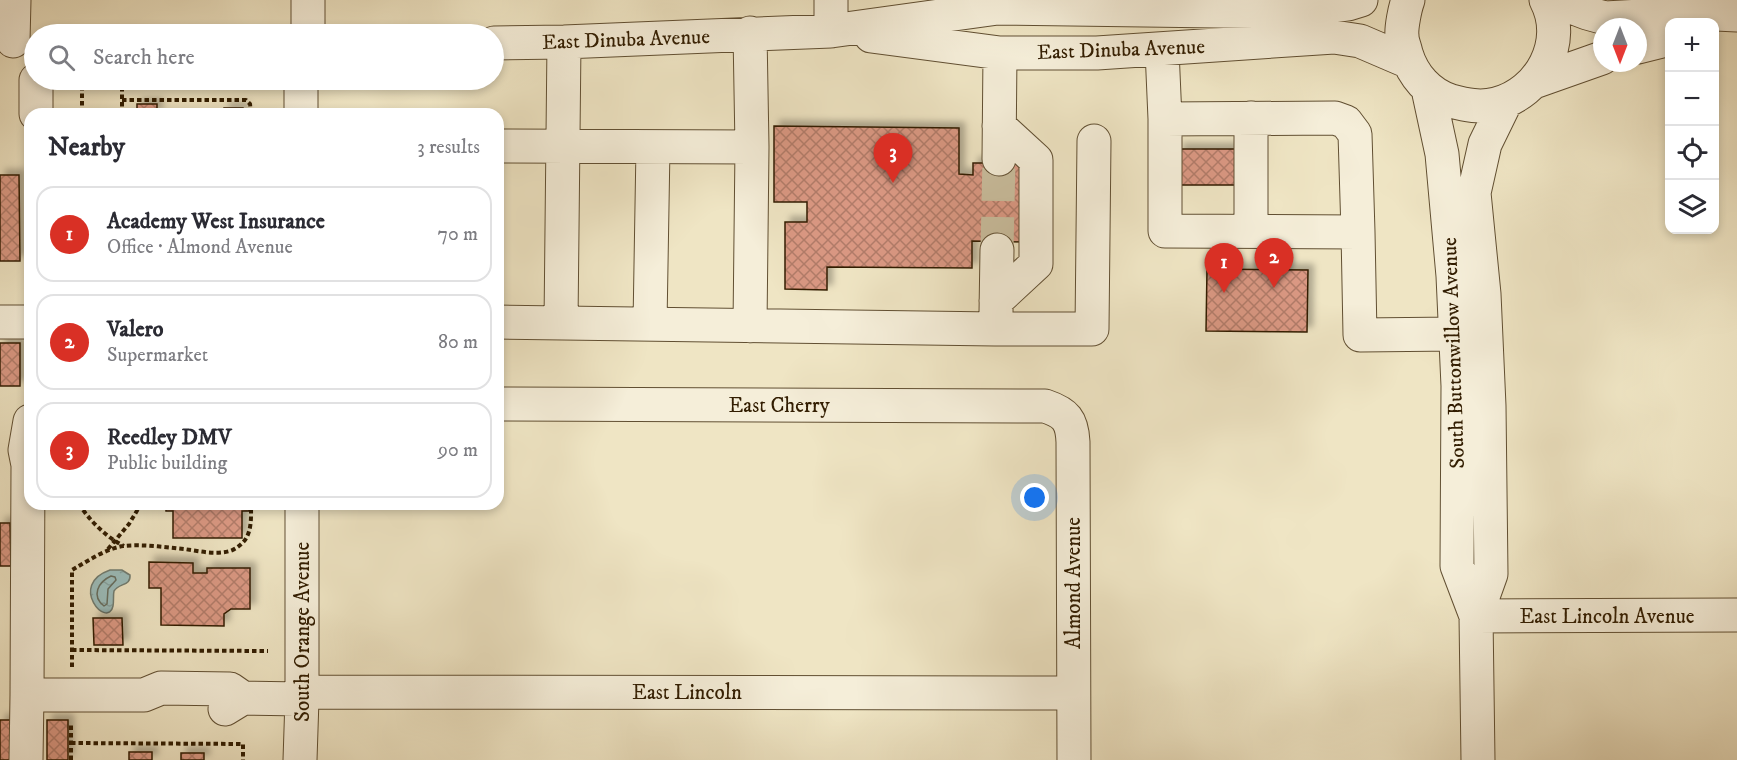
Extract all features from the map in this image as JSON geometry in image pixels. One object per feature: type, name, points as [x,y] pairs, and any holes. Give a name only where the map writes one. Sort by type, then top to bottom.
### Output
[{"type":"street","points":[[14,0],[16,41]]},
{"type":"street","points":[[308,0],[308,24]]},
{"type":"street","name":"East Dinuba Avenue","points":[[504,43],[750,33],[831,16],[998,8],[1291,12],[1361,0]]},
{"type":"street","points":[[1408,0],[1401,36],[1410,66],[1428,89],[1441,97],[1471,107],[1495,105],[1512,99],[1534,82],[1545,67],[1554,40],[1550,8],[1546,0]]},
{"type":"street","points":[[1553,0],[1605,18],[1695,13],[1737,15]]},
{"type":"street","name":"East Dinuba Avenue","points":[[831,16],[1000,53],[1162,50],[1334,37],[1360,41],[1409,62]]},
{"type":"street","points":[[750,33],[752,147],[750,326]]},
{"type":"street","points":[[1719,38],[1737,36]]},
{"type":"street","points":[[1647,45],[1665,40]]},
{"type":"street","points":[[561,323],[564,42]]},
{"type":"street","points":[[1162,50],[1165,119],[1165,231],[1358,232]]},
{"type":"street","points":[[999,159],[1000,53]]},
{"type":"street","points":[[1534,82],[1593,61]]},
{"type":"street","name":"South Buttonwillow Avenue","points":[[1428,89],[1442,154],[1453,276],[1458,386],[1457,566],[1476,616],[1478,760]]},
{"type":"street","points":[[36,90],[36,108]]},
{"type":"street","points":[[301,90],[301,108]]},
{"type":"street","name":"South Buttonwillow Avenue","points":[[1476,616],[1491,574],[1490,406],[1484,294],[1474,194],[1485,144],[1506,101]]},
{"type":"street","points":[[1251,118],[1251,231]]},
{"type":"street","points":[[1165,119],[1335,118],[1346,122],[1355,134],[1360,335],[1455,334]]},
{"type":"street","points":[[996,315],[1036,264],[1036,160],[999,126]]},
{"type":"street","points":[[504,322],[750,326],[996,315],[1092,329],[1094,141]]},
{"type":"street","points":[[504,146],[752,147]]},
{"type":"street","points":[[650,324],[653,147]]},
{"type":"street","points":[[996,315],[997,250]]},
{"type":"street","points":[[0,321],[24,321]]},
{"type":"street","name":"East Cherry","points":[[504,404],[1045,406],[1058,411]]},
{"type":"street","name":"Almond Avenue","points":[[1058,411],[1067,418],[1072,429],[1073,442],[1074,760]]},
{"type":"street","points":[[24,502],[14,594],[27,695],[26,760]]},
{"type":"street","name":"South Orange Avenue","points":[[300,760],[302,510]]},
{"type":"street","name":"East Lincoln Avenue","points":[[1476,616],[1737,615]]},
{"type":"street","name":"East Lincoln","points":[[27,695],[144,695],[161,688],[230,688],[243,698],[302,695],[1072,693]]},
{"type":"path","points":[[82,90],[82,108]]},
{"type":"path","points":[[122,90],[122,108]]},
{"type":"path","points":[[122,100],[246,100],[250,108]]},
{"type":"path","points":[[84,510],[115,542],[124,546]]},
{"type":"path","points":[[106,551],[129,524],[137,510]]},
{"type":"path","points":[[72,674],[72,570],[106,551],[124,546],[213,552],[235,549],[248,535],[251,510]]},
{"type":"path","points":[[72,650],[268,651]]},
{"type":"path","points":[[71,716],[71,760]]},
{"type":"path","points":[[71,743],[243,744],[243,760]]},
{"type":"water","points":[[110,570],[122,570],[130,575],[130,579],[114,591],[113,606],[110,612],[104,613],[94,603],[91,594],[92,585],[98,577]]},
{"type":"building","points":[[137,104],[157,104],[157,108],[137,108]]},
{"type":"building","points":[[774,126],[959,128],[959,174],[973,175],[973,163],[1024,163],[1023,242],[972,241],[972,268],[827,267],[827,290],[785,289],[785,222],[807,222],[807,202],[774,202]]},
{"type":"building","points":[[1178,149],[1244,149],[1244,185],[1178,185]]},
{"type":"building","points":[[0,175],[19,175],[20,261],[0,261]]},
{"type":"building","points":[[1207,269],[1308,270],[1307,332],[1206,331]]},
{"type":"building","points":[[0,343],[20,343],[20,386],[0,386]]},
{"type":"building","points":[[249,510],[242,511],[242,538],[173,538],[173,511],[166,511]]},
{"type":"building","points":[[0,523],[10,523],[11,566],[0,566]]},
{"type":"building","points":[[149,562],[193,563],[193,573],[207,573],[207,568],[250,568],[250,609],[231,609],[224,614],[224,626],[161,625],[161,588],[149,588]]},
{"type":"building","points":[[93,618],[122,618],[123,645],[94,645]]},
{"type":"building","points":[[0,720],[10,720],[10,760],[0,760]]},
{"type":"building","points":[[47,720],[68,720],[68,760],[47,760]]},
{"type":"building","points":[[129,752],[152,752],[152,760],[129,760]]},
{"type":"building","points":[[181,753],[204,753],[204,760],[181,760]]},
{"type":"tunnel","points":[[997,250],[999,159]]},
{"type":"place","name":"Reedley DMV","points":[[893,183]]},
{"type":"place","name":"Valero","points":[[1274,288]]},
{"type":"place","name":"Academy West Insurance","points":[[1224,293]]}]
